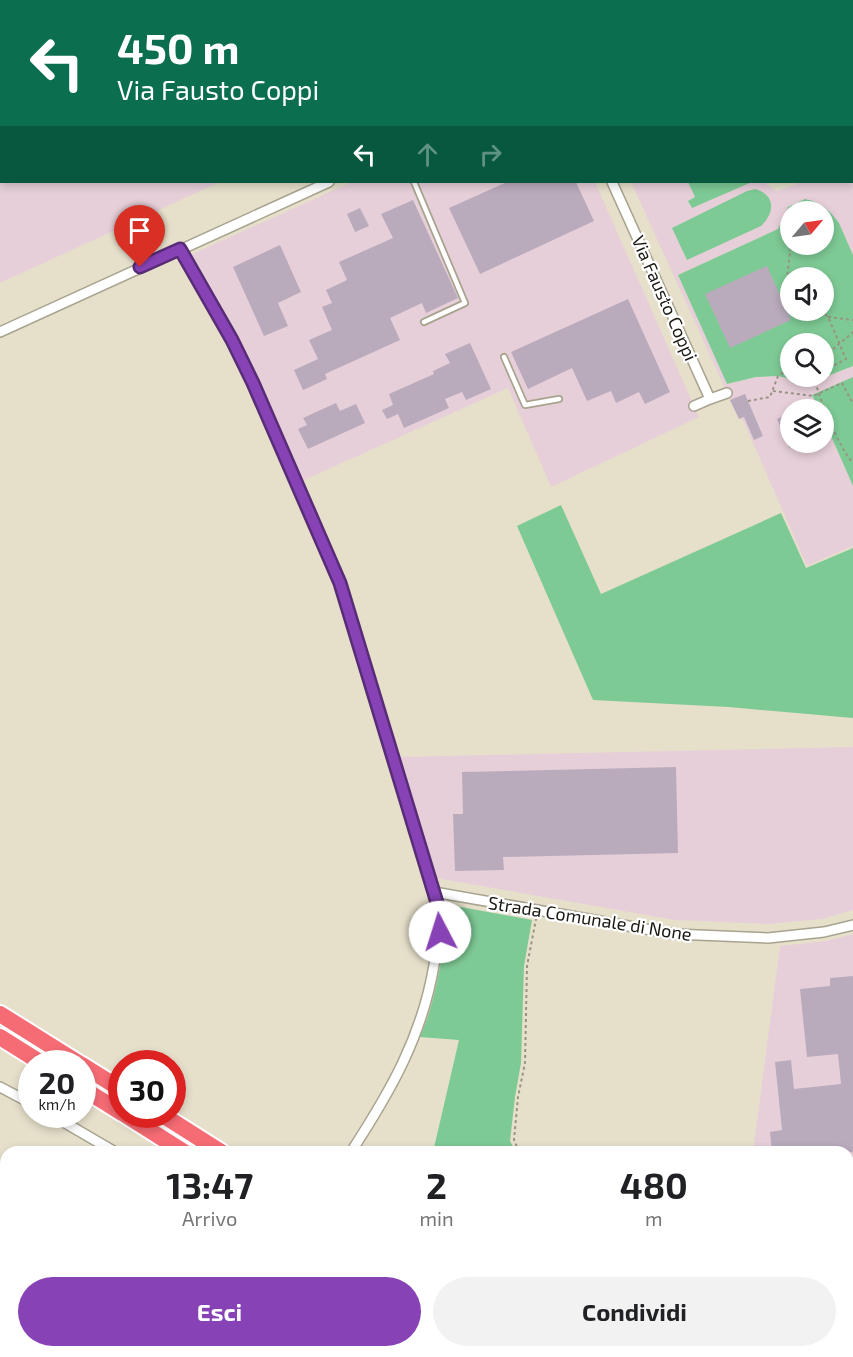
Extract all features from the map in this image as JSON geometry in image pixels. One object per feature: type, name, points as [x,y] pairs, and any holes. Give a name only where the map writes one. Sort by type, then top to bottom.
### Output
[{"type":"highway","points":[[0,1014],[58,1050]]},
{"type":"highway","points":[[1,1038],[20,1050]]},
{"type":"highway","points":[[145,1128],[174,1146]]},
{"type":"highway","points":[[183,1128],[212,1146]]},
{"type":"street","points":[[0,332],[327,183]]},
{"type":"street","name":"Via Fausto Coppi","points":[[612,183],[710,399]]},
{"type":"street","points":[[180,249],[232,340],[253,383],[340,583],[438,906],[440,932],[431,984],[419,1025],[395,1078],[355,1146]]},
{"type":"street","points":[[694,406],[727,393]]},
{"type":"street","name":"Strada Comunale di None","points":[[434,892],[674,934],[768,939],[824,933],[853,925]]},
{"type":"street","points":[[0,1087],[18,1097]]},
{"type":"street","points":[[74,1128],[105,1146]]},
{"type":"lane","points":[[414,183],[465,303],[423,322]]},
{"type":"lane","points":[[504,357],[525,405],[559,399]]},
{"type":"path","points":[[834,318],[853,320]]},
{"type":"path","points":[[830,321],[846,359],[834,366]]},
{"type":"path","points":[[834,348],[853,332]]},
{"type":"path","points":[[748,401],[770,397],[780,375]]},
{"type":"path","points":[[772,391],[813,396],[842,383],[853,404]]},
{"type":"path","points":[[817,387],[841,444],[853,464]]},
{"type":"path","points":[[516,1146],[514,1140],[518,1097],[525,1063],[527,966],[537,910]]},
{"type":"shaded area","points":[[0,183],[218,183],[0,283]]},
{"type":"shaded area","points":[[350,183],[595,183],[699,417],[551,487],[508,388],[302,481],[237,338],[190,255]]},
{"type":"shaded area","points":[[631,183],[688,183],[695,197],[748,183],[765,183],[777,191],[799,183],[853,183],[853,255],[839,223],[834,218],[834,201],[780,201],[778,229],[678,275],[727,384],[756,377],[778,376],[780,377],[780,387],[831,387],[813,395],[815,399],[780,399],[780,453],[834,453],[834,443],[853,486],[853,546],[807,566],[742,418],[739,419]]},
{"type":"shaded area","points":[[853,366],[853,377],[834,386],[834,374]]},
{"type":"shaded area","points":[[853,747],[853,910],[822,919],[768,924],[675,920],[436,878],[399,757]]},
{"type":"shaded area","points":[[853,934],[853,1146],[754,1146],[780,946],[826,941]]},
{"type":"green space","points":[[688,183],[750,183],[692,208],[688,201],[695,197]]},
{"type":"green space","points":[[755,189],[767,195],[770,200],[771,210],[766,221],[761,226],[687,260],[672,228]]},
{"type":"green space","points":[[834,217],[839,223],[853,255],[853,366],[834,374],[834,333],[780,333],[780,376],[756,377],[727,384],[678,275],[778,229],[780,225],[780,255],[834,255]]},
{"type":"green space","points":[[853,377],[853,486],[834,443],[834,399],[814,399],[812,395]]},
{"type":"green space","points":[[561,505],[601,594],[781,513],[806,568],[853,548],[853,718],[728,707],[593,700],[517,526]]},
{"type":"green space","points":[[461,907],[532,920],[524,966],[521,1063],[510,1141],[513,1146],[434,1146],[459,1040],[420,1037],[434,995],[448,921],[452,912]]},
{"type":"building","points":[[505,183],[576,183],[594,221],[480,274],[449,208]]},
{"type":"building","points":[[413,200],[458,298],[426,313],[422,303],[390,318],[400,340],[325,374],[327,379],[303,390],[294,370],[318,359],[309,340],[332,330],[322,307],[332,303],[326,290],[347,280],[339,262],[393,238],[381,214]]},
{"type":"building","points":[[360,208],[369,226],[355,232],[347,214]]},
{"type":"building","points":[[280,245],[301,292],[278,303],[288,326],[264,336],[233,267]]},
{"type":"building","points":[[767,266],[780,295],[780,321],[789,321],[730,348],[705,294]]},
{"type":"building","points":[[628,299],[670,392],[645,404],[639,392],[616,403],[611,391],[587,401],[572,368],[528,389],[511,352]]},
{"type":"building","points":[[470,343],[491,389],[466,400],[462,392],[445,399],[449,408],[404,428],[398,414],[387,419],[382,410],[393,405],[389,394],[434,374],[433,371],[450,363],[445,354]]},
{"type":"building","points":[[745,394],[763,436],[754,440],[744,417],[739,419],[730,400]]},
{"type":"building","points":[[336,403],[340,411],[356,404],[365,423],[308,449],[298,429],[307,425],[303,418]]},
{"type":"building","points":[[676,767],[678,853],[503,857],[504,870],[455,871],[453,814],[463,814],[462,772]]},
{"type":"building","points":[[853,976],[853,1146],[771,1146],[770,1132],[782,1130],[775,1062],[791,1060],[794,1089],[841,1084],[838,1054],[807,1057],[800,989],[830,986],[830,978]]},
{"type":"route","points":[[140,267],[180,249],[232,340],[253,383],[340,583],[438,906],[440,932]]}]
